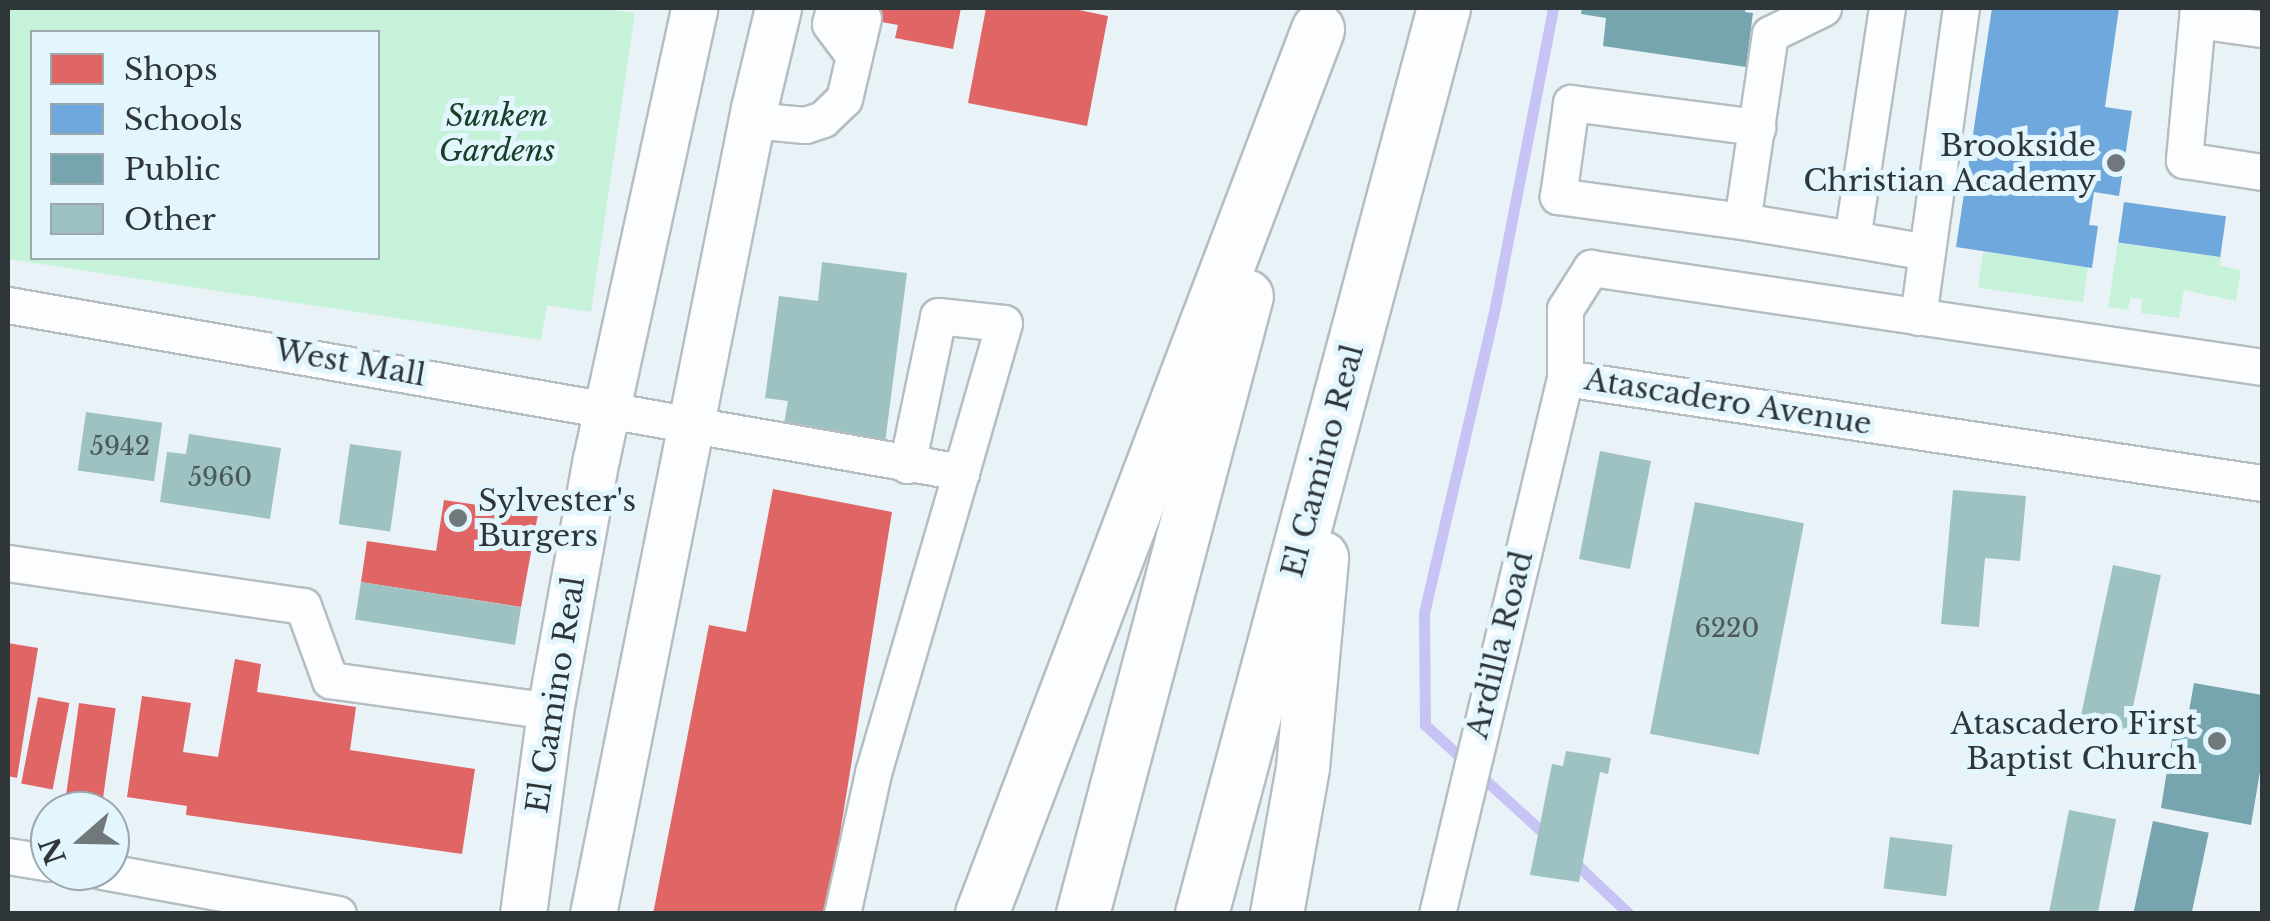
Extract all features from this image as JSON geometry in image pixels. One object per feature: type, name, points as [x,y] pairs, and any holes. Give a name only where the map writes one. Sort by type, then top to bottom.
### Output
[{"type":"highway","name":"El Camino Real","points":[[1202,914],[1444,8]]},
{"type":"highway","points":[[982,914],[1321,19]]},
{"type":"highway","points":[[1083,914],[1321,19]]},
{"type":"highway","points":[[1277,914],[1302,768],[1335,420]]},
{"type":"main road","name":"El Camino Real","points":[[523,914],[550,711],[607,408],[694,8]]},
{"type":"main road","points":[[593,914],[752,120],[778,8]]},
{"type":"street","points":[[1742,221],[1770,34],[1823,8]]},
{"type":"street","points":[[1852,240],[1887,8]]},
{"type":"street","points":[[1918,316],[1961,8]]},
{"type":"street","points":[[752,120],[805,126],[823,119],[844,100],[854,56],[848,13]]},
{"type":"street","points":[[2262,29],[2197,14],[2184,160],[2262,172]]},
{"type":"street","points":[[1756,127],[1570,103],[1558,196],[1926,252]]},
{"type":"street","name":"Atascadero Avenue","points":[[2262,367],[1591,268],[1565,309],[1565,378],[2262,483]]},
{"type":"street","name":"West Mall","points":[[8,305],[961,472]]},
{"type":"street","points":[[842,914],[873,773],[1004,324],[938,316],[907,465]]},
{"type":"street","name":"Ardilla Road","points":[[1437,914],[1565,378]]},
{"type":"street","points":[[8,564],[303,606],[330,680],[550,711]]},
{"type":"street","points":[[130,879],[210,901],[338,914]]},
{"type":"green space","name":"Sunken Gardens","points":[[8,8],[598,8],[635,13],[591,312],[547,305],[541,340],[8,259]]},
{"type":"green space","points":[[2118,243],[2221,257],[2220,266],[2241,270],[2236,301],[2184,290],[2179,318],[2141,313],[2142,299],[2130,298],[2128,310],[2108,307]]},
{"type":"green space","points":[[1983,252],[2088,267],[2083,302],[1978,288]]},
{"type":"building: Shops","points":[[846,8],[961,8],[953,49],[895,38],[898,25],[844,15]]},
{"type":"building: Shops","points":[[986,8],[1069,8],[1108,16],[1087,126],[968,103]]},
{"type":"building: Shops","points":[[773,489],[892,512],[827,914],[653,914],[709,625],[746,632]]},
{"type":"building: Shops","points":[[444,500],[538,514],[521,607],[361,582],[367,541],[436,551]]},
{"type":"building: Shops","points":[[8,643],[38,648],[17,778],[8,776]]},
{"type":"building: Shops","points":[[235,659],[261,664],[257,692],[356,707],[350,750],[475,769],[462,854],[186,815],[187,806],[130,797],[142,696],[191,703],[183,752],[218,757]]},
{"type":"building: Shops","points":[[38,697],[69,703],[53,789],[21,783]]},
{"type":"building: Shops","points":[[79,703],[116,708],[104,791],[67,791]]},
{"type":"building: Schools","points":[[1992,8],[2119,8],[2105,107],[2132,111],[2119,196],[2094,192],[2089,225],[2098,226],[2092,268],[1956,247]]},
{"type":"building: Schools","points":[[2124,202],[2226,216],[2220,257],[2118,243]]},
{"type":"building: Public","points":[[1582,8],[1746,8],[1745,12],[1753,13],[1746,67],[1603,46],[1606,18],[1581,14]]},
{"type":"building: Public","name":"Atascadero First Baptist Church","points":[[2194,683],[2262,695],[2262,760],[2251,825],[2161,808],[2175,720],[2187,722]]},
{"type":"building: Public","points":[[2153,821],[2209,833],[2192,914],[2133,914]]},
{"type":"building: Other","points":[[822,262],[907,273],[885,443],[783,430],[788,401],[765,398],[779,296],[818,301]]},
{"type":"building: Other","points":[[86,412],[162,423],[154,481],[78,470]]},
{"type":"building: Other","points":[[189,434],[281,448],[270,519],[160,502],[167,452],[186,454]]},
{"type":"building: Other","points":[[350,444],[401,451],[390,531],[339,524]]},
{"type":"building: Other","points":[[1600,451],[1651,461],[1630,569],[1579,559]]},
{"type":"building: Other","points":[[1953,490],[2026,496],[2020,561],[1985,558],[1979,627],[1941,624]]},
{"type":"building: Other","points":[[1695,502],[1804,523],[1759,755],[1650,734]]},
{"type":"building: Other","points":[[2113,565],[2161,575],[2128,730],[2080,720]]},
{"type":"building: Other","points":[[361,582],[521,607],[515,645],[355,620]]},
{"type":"building: Other","points":[[1566,751],[1611,758],[1608,774],[1600,772],[1579,882],[1530,875],[1552,764],[1563,766]]},
{"type":"building: Other","points":[[2069,810],[2116,819],[2098,914],[2049,914]]},
{"type":"building: Other","points":[[1890,837],[1953,845],[1946,896],[1884,889]]},
{"type":"waterway","points":[[1550,839],[1425,725],[1424,613],[1494,312],[1553,8]]},
{"type":"waterway","points":[[1570,858],[1629,914]]},
{"type":"place","name":"Brookside Christian Academy","points":[[2116,163]]},
{"type":"place","name":"Sylvester's Burgers","points":[[458,518]]},
{"type":"place","name":"Atascadero First Baptist Church","points":[[2217,741]]}]
